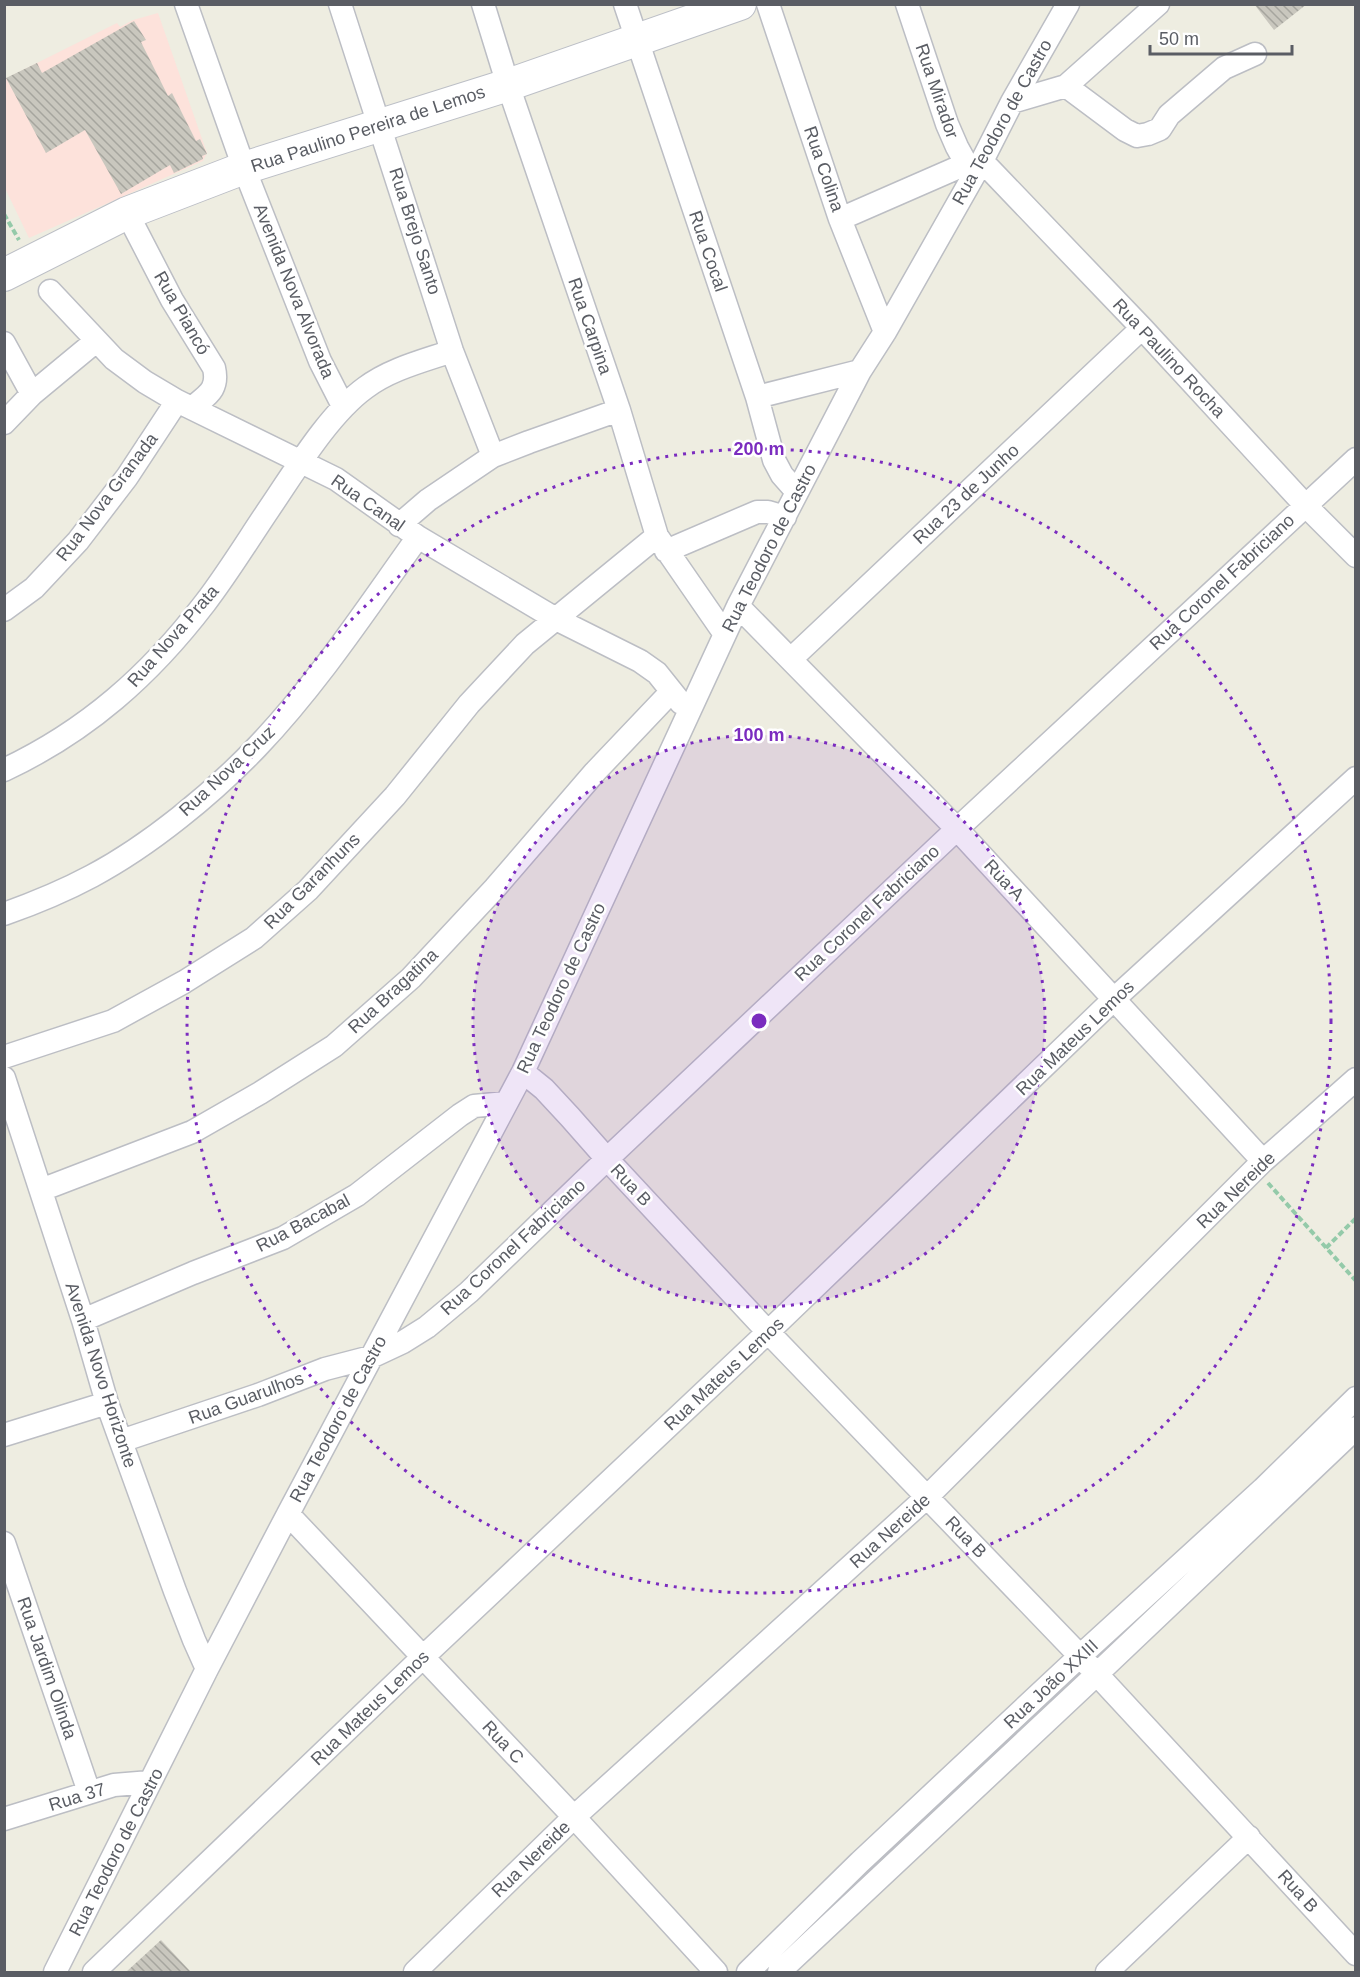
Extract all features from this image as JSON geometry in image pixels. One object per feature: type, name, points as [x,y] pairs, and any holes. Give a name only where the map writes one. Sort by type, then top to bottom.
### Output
[{"type":"street","name":"Avenida Nova Alvorada","points":[[186,4],[244,168],[320,361],[343,406]]},
{"type":"street","name":"Rua Brejo Santo","points":[[340,4],[381,124],[452,351],[493,456]]},
{"type":"street","name":"Rua Carpina","points":[[483,4],[662,544],[724,633]]},
{"type":"street","name":"Rua Cocal","points":[[625,4],[757,397],[774,460],[782,475],[797,492]]},
{"type":"street","name":"Rua Paulino Pereira de Lemos","points":[[4,275],[127,213],[244,168],[508,85],[740,4]]},
{"type":"street","name":"Rua Colina","points":[[768,4],[840,219],[885,332]]},
{"type":"street","name":"Rua Mirador","points":[[907,4],[947,124],[974,167]]},
{"type":"street","name":"Rua Teodoro de Castro","points":[[65,1967],[150,1782],[207,1669],[523,1071],[724,633],[860,371],[885,332],[974,167],[1012,102],[1054,14],[1068,4]]},
{"type":"street","points":[[1012,102],[1066,86],[1158,4]]},
{"type":"street","points":[[1066,86],[1125,130],[1137,136],[1160,129],[1169,115],[1224,68],[1255,54]]},
{"type":"street","points":[[840,219],[974,167]]},
{"type":"street","name":"Rua Paulino Rocha","points":[[974,167],[1142,328],[1305,505],[1356,556]]},
{"type":"street","name":"Rua Piancó","points":[[127,213],[172,300],[214,368],[216,379],[214,387],[184,405]]},
{"type":"street","name":"Rua Canal","points":[[50,291],[96,341],[130,371],[184,405],[336,479],[409,531],[556,619],[640,661],[657,673],[688,712]]},
{"type":"street","name":"Rua 23 de Junho","points":[[791,659],[1142,328]]},
{"type":"street","points":[[4,423],[32,394],[96,341]]},
{"type":"street","points":[[4,343],[32,394]]},
{"type":"street","name":"Rua Nova Prata","points":[[4,770],[35,756],[77,729],[141,677],[206,602],[302,461],[343,406],[380,377],[452,351]]},
{"type":"street","points":[[757,397],[860,371]]},
{"type":"street","name":"Rua Nova Granada","points":[[4,610],[34,588],[78,541],[184,405]]},
{"type":"street","name":"Rua Nova Cruz","points":[[4,914],[48,898],[94,875],[142,845],[202,799],[257,748],[345,639],[428,500],[493,456],[619,410]]},
{"type":"street","name":"Rua Coronel Fabriciano","points":[[371,1357],[403,1342],[427,1327],[469,1292],[606,1159],[957,829],[1356,459]]},
{"type":"street","name":"Rua Garanhuns","points":[[4,1057],[113,1021],[184,982],[254,938],[308,890],[395,796],[469,704],[525,645],[556,619],[662,544],[757,512],[768,512],[785,517]]},
{"type":"street","name":"Rua A","points":[[738,606],[957,829],[1114,999],[1259,1165]]},
{"type":"street","name":"Rua Bragatina","points":[[42,1190],[192,1132],[260,1093],[334,1046],[411,978],[495,888],[595,772],[671,692]]},
{"type":"street","name":"Rua Mateus Lemos","points":[[94,1972],[423,1657],[768,1332],[1114,999],[1356,778]]},
{"type":"street","name":"Rua B","points":[[523,1071],[544,1089],[606,1159],[768,1332],[1098,1674],[1356,1954]]},
{"type":"street","name":"Avenida Novo Horizonte","points":[[4,1078],[42,1190],[107,1403],[186,1620],[207,1669]]},
{"type":"street","name":"Rua Nereide","points":[[415,1972],[574,1817],[927,1497],[1259,1165],[1356,1079]]},
{"type":"street","name":"Rua Bacabal","points":[[83,1320],[283,1238],[357,1195],[467,1110],[474,1106],[506,1103]]},
{"type":"street","name":"Rua Guarulhos","points":[[121,1441],[258,1395],[325,1369],[371,1357]]},
{"type":"street","name":"Rua João XXIII","points":[[748,1972],[860,1862],[1263,1489],[1356,1398]]},
{"type":"street","points":[[4,1434],[107,1403]]},
{"type":"street","name":"Rua João XXIII","points":[[779,1972],[1098,1674],[1356,1428]]},
{"type":"street","name":"Rua C","points":[[288,1514],[574,1817],[716,1972]]},
{"type":"street","name":"Rua Jardim Olinda","points":[[4,1543],[89,1792]]},
{"type":"street","name":"Rua 37","points":[[4,1819],[114,1785],[150,1782]]},
{"type":"street","points":[[1107,1972],[1249,1837]]},
{"type":"path","points":[[1259,1165],[1326,1248],[1356,1281]]},
{"type":"path","points":[[1326,1248],[1356,1218]]},
{"type":"shaded area","points":[[158,13],[207,153],[203,161],[29,238],[5,188],[5,79],[117,23],[120,27],[133,20]]},
{"type":"building","points":[[1254,4],[1307,4],[1274,30]]},
{"type":"building","points":[[134,21],[146,40],[141,42],[168,96],[172,93],[196,141],[200,139],[207,154],[202,156],[203,159],[174,173],[170,165],[121,194],[85,130],[46,153],[6,78],[37,63],[42,73]]},
{"type":"building","points":[[161,1940],[191,1972],[126,1972]]}]
